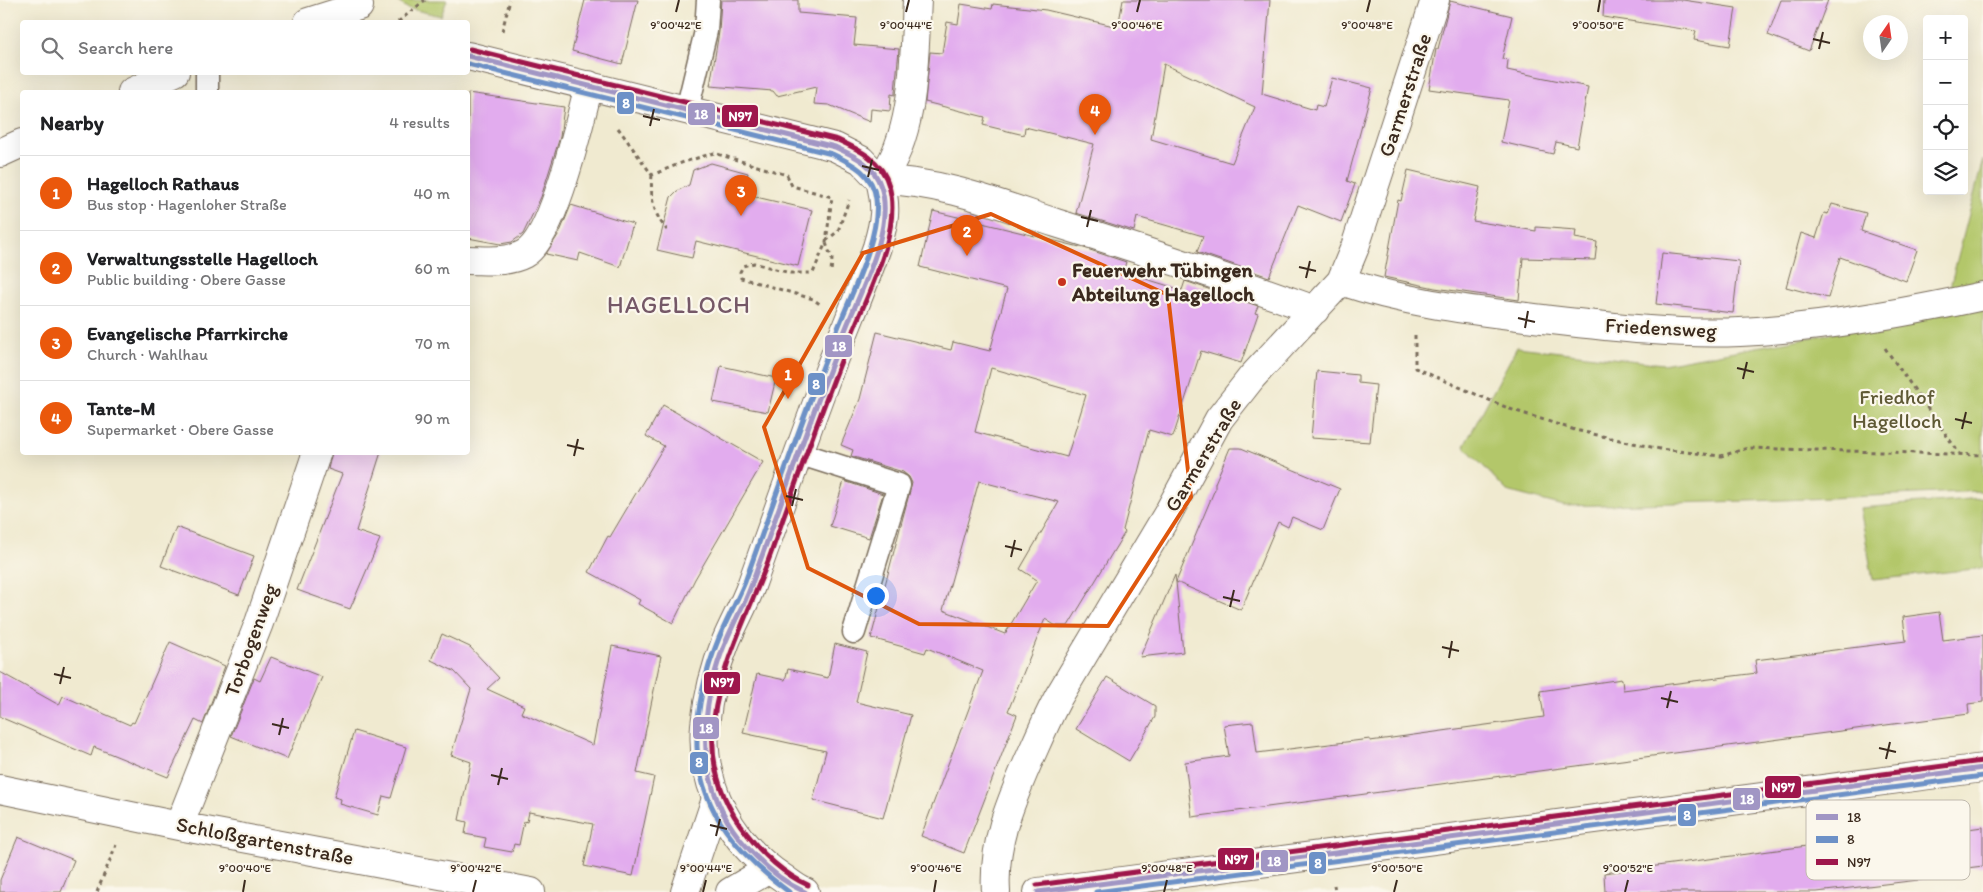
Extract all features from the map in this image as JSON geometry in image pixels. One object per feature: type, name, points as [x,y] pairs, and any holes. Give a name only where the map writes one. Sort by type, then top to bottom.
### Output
[{"type":"street","points":[[880,180],[891,166],[906,121],[913,61],[917,0]]},
{"type":"street","name":"Garmerstraße","points":[[996,892],[995,873],[998,848],[1008,811],[1046,720],[1059,696],[1147,549],[1219,419],[1252,377],[1340,281],[1355,247],[1435,0]]},
{"type":"street","points":[[317,20],[364,10]]},
{"type":"street","points":[[470,56],[835,147],[861,160],[880,180],[885,202],[882,228],[870,267],[798,453],[748,593],[724,648],[710,691],[705,726],[706,756],[716,799],[730,827],[750,851],[769,869],[805,892]]},
{"type":"street","points":[[136,90],[169,75]]},
{"type":"street","points":[[470,260],[504,260],[524,254],[536,245],[564,181],[589,85]]},
{"type":"street","points":[[0,153],[20,144]]},
{"type":"street","points":[[880,180],[903,180],[949,188],[1150,252],[1314,310]]},
{"type":"street","name":"Friedensweg","points":[[1340,281],[1372,292],[1412,302],[1664,331],[1740,332],[1867,318],[1983,296]]},
{"type":"street","name":"Torbogenweg","points":[[180,826],[259,623],[316,455]]},
{"type":"street","points":[[1038,892],[1983,768]]},
{"type":"street","name":"Schloßgartenstraße","points":[[0,789],[180,826],[531,892]]},
{"type":"street","points":[[685,892],[716,799]]},
{"type":"street","points":[[730,892],[769,869]]},
{"type":"lane","points":[[687,110],[706,31],[708,0]]},
{"type":"lane","points":[[207,75],[207,90]]},
{"type":"lane","points":[[798,453],[899,485],[854,632]]},
{"type":"path","points":[[400,20],[425,0]]},
{"type":"path","points":[[617,92],[612,121],[652,175],[650,193],[656,212],[668,230]]},
{"type":"path","points":[[652,175],[684,162],[714,154],[788,175],[792,186],[832,197],[826,242],[813,273],[790,273],[750,263],[743,266],[740,272],[741,278],[813,299],[828,310]]},
{"type":"path","points":[[826,242],[838,231]]},
{"type":"path","points":[[826,242],[832,259]]},
{"type":"path","points":[[1412,302],[1415,368],[1510,409],[1575,430],[1660,449],[1721,456],[1748,448],[1983,456]]},
{"type":"path","points":[[1867,318],[1875,334],[1960,454]]},
{"type":"path","points":[[97,892],[128,814]]},
{"type":"highlighted area","points":[[991,214],[1168,295],[1191,497],[1108,626],[919,624],[808,568],[764,427],[863,253]]},
{"type":"green space","points":[[395,0],[447,0],[441,16],[407,8]]},
{"type":"green space","points":[[1983,160],[1983,285],[1949,291]]},
{"type":"green space","name":"Friedhof Hagelloch","points":[[1983,306],[1983,491],[1784,500],[1564,506],[1507,491],[1464,446],[1517,347],[1663,364]]},
{"type":"green space","points":[[1983,498],[1983,568],[1873,580],[1860,508]]},
{"type":"building","points":[[585,0],[638,0],[622,64],[572,51]]},
{"type":"building","points":[[721,0],[798,0],[798,13],[857,18],[854,45],[899,49],[895,95],[891,94],[890,111],[871,109],[870,122],[829,105],[814,104],[816,87],[777,96],[773,91],[710,86],[719,32]]},
{"type":"building","points":[[1123,0],[1270,0],[1262,94],[1315,110],[1316,105],[1324,107],[1332,78],[1372,88],[1347,181],[1355,184],[1341,222],[1298,205],[1269,277],[1197,252],[1203,236],[1137,217],[1134,231],[1076,213],[1094,144],[1025,127],[1024,135],[983,125],[985,117],[925,102],[930,52],[942,53],[947,22],[958,24],[961,4],[992,9],[993,4],[1046,10],[1118,27]],"holes":[[[1164,64],[1255,107],[1232,163],[1151,139]]]},
{"type":"building","points":[[1604,0],[1683,0],[1736,8],[1730,46],[1694,40],[1696,31],[1603,17]]},
{"type":"building","points":[[1781,0],[1828,0],[1809,51],[1768,35]]},
{"type":"building","points":[[1450,1],[1512,16],[1502,59],[1508,60],[1507,70],[1588,87],[1577,147],[1556,142],[1553,154],[1501,142],[1509,100],[1429,89],[1436,49],[1438,49]]},
{"type":"building","points":[[470,93],[564,107],[560,137],[541,197],[523,234],[512,242],[500,244],[470,238]]},
{"type":"building","points":[[711,163],[748,173],[743,194],[812,210],[798,266],[696,241],[692,258],[657,250],[671,197],[677,191],[689,185],[693,170]]},
{"type":"building","points":[[1408,170],[1480,187],[1473,221],[1536,231],[1536,227],[1576,230],[1575,238],[1597,242],[1595,260],[1523,258],[1519,300],[1435,288],[1384,277],[1398,200],[1401,201]]},
{"type":"building","points":[[1832,204],[1866,213],[1861,231],[1917,250],[1906,281],[1840,257],[1828,298],[1786,287],[1801,233],[1816,238],[1824,213],[1828,214]]},
{"type":"building","points":[[571,205],[633,224],[620,267],[580,253],[578,261],[546,254],[560,232]]},
{"type":"building","points":[[933,211],[1084,248],[1126,262],[1123,272],[1182,290],[1185,281],[1258,306],[1255,313],[1258,314],[1241,363],[1201,351],[1173,437],[1149,430],[1123,530],[1125,532],[1068,626],[1056,626],[1045,619],[1008,711],[1017,715],[964,853],[921,836],[983,671],[927,648],[925,653],[871,638],[912,483],[903,472],[851,456],[853,450],[841,445],[860,399],[877,332],[951,350],[953,342],[990,351],[1007,289],[920,267]],"holes":[[[991,368],[1086,395],[1067,457],[975,432]],[[979,481],[1059,502],[1020,569],[1037,580],[1005,634],[943,610]]]},
{"type":"building","points":[[1662,253],[1739,261],[1733,313],[1656,304]]},
{"type":"building","points":[[721,366],[776,378],[768,412],[713,402]]},
{"type":"building","points":[[1317,371],[1358,375],[1358,383],[1376,385],[1370,442],[1311,438]]},
{"type":"building","points":[[663,405],[763,462],[695,579],[673,623],[638,604],[640,600],[589,572],[608,536],[610,537],[664,446],[646,436]]},
{"type":"building","points":[[1230,448],[1241,448],[1340,489],[1323,530],[1292,517],[1288,527],[1278,522],[1241,610],[1176,582]]},
{"type":"building","points":[[331,455],[380,455],[356,531],[380,539],[350,609],[297,590],[342,474],[328,469]]},
{"type":"building","points":[[844,481],[883,494],[869,538],[830,526]]},
{"type":"building","points":[[176,527],[254,556],[239,595],[161,566]]},
{"type":"building","points":[[1175,575],[1183,652],[1140,657]]},
{"type":"building","points":[[1939,612],[1943,640],[1983,635],[1983,702],[1968,704],[1969,714],[1192,817],[1185,762],[1229,756],[1224,725],[1253,722],[1257,753],[1370,739],[1370,741],[1544,717],[1540,691],[1622,679],[1623,690],[1757,673],[1755,660],[1906,641],[1903,617]]},
{"type":"building","points":[[442,634],[470,647],[499,678],[487,689],[524,706],[521,713],[593,745],[612,646],[661,656],[637,773],[654,777],[633,876],[584,866],[593,824],[529,812],[527,822],[524,821],[519,845],[514,844],[512,852],[484,847],[486,838],[465,834],[467,822],[459,820],[471,762],[451,755],[471,689],[454,671],[431,660]]},
{"type":"building","points":[[170,642],[225,666],[203,724],[195,720],[168,777],[94,747],[91,756],[0,717],[0,672],[59,705],[63,696],[130,725],[132,722],[134,723]]},
{"type":"building","points":[[835,644],[867,652],[856,702],[911,715],[883,818],[813,800],[826,751],[743,733],[757,674],[785,680],[788,669],[828,678]]},
{"type":"building","points":[[271,657],[322,677],[287,759],[231,736],[254,678],[260,681]]},
{"type":"building","points":[[1107,677],[1155,706],[1155,717],[1129,761],[1076,729]]},
{"type":"building","points":[[354,731],[406,747],[391,798],[383,796],[378,815],[340,804],[341,799],[334,797]]},
{"type":"building","points":[[1983,827],[1983,866],[1970,868],[1970,829]]},
{"type":"building","points":[[18,837],[74,860],[61,892],[0,892],[0,880]]},
{"type":"building","points":[[1806,846],[1806,880],[1919,880],[1817,892],[1605,892],[1604,873]]},
{"type":"transit line","name":"N97","points":[[470,49],[838,140],[869,157],[886,177],[892,203],[888,240],[882,260],[831,386],[771,553],[729,658],[719,694],[713,729],[714,764],[725,799],[747,834],[760,849],[783,870],[808,885]]},
{"type":"transit line","name":"18","points":[[470,56],[835,147],[863,162],[874,172],[878,179],[884,203],[884,221],[880,239],[803,440],[750,589],[722,651],[714,675],[706,724],[709,772],[715,795],[726,818],[740,839],[761,862],[778,876],[805,892]]},
{"type":"transit line","name":"8","points":[[470,64],[832,154],[861,170],[871,182],[876,199],[876,214],[869,248],[812,395],[745,582],[714,651],[702,691],[698,719],[697,747],[700,770],[706,792],[715,812],[739,847],[754,863],[789,892]]},
{"type":"transit line","name":"N97","points":[[1037,885],[1982,761]]},
{"type":"transit line","name":"18","points":[[1038,892],[1983,768]]},
{"type":"transit line","name":"8","points":[[1096,892],[1983,776]]},
{"type":"place","name":"Tante-M","points":[[1095,135]]},
{"type":"place","name":"Evangelische Pfarrkirche","points":[[741,216]]},
{"type":"place","name":"Verwaltungsstelle Hagelloch","points":[[967,256]]},
{"type":"place","name":"Feuerwehr Tübingen Abteilung Hagelloch","points":[[1062,282]]},
{"type":"place","name":"Hagelloch Rathaus","points":[[788,399]]},
{"type":"district","name":"HAGELLOCH","points":[[679,305]]}]
